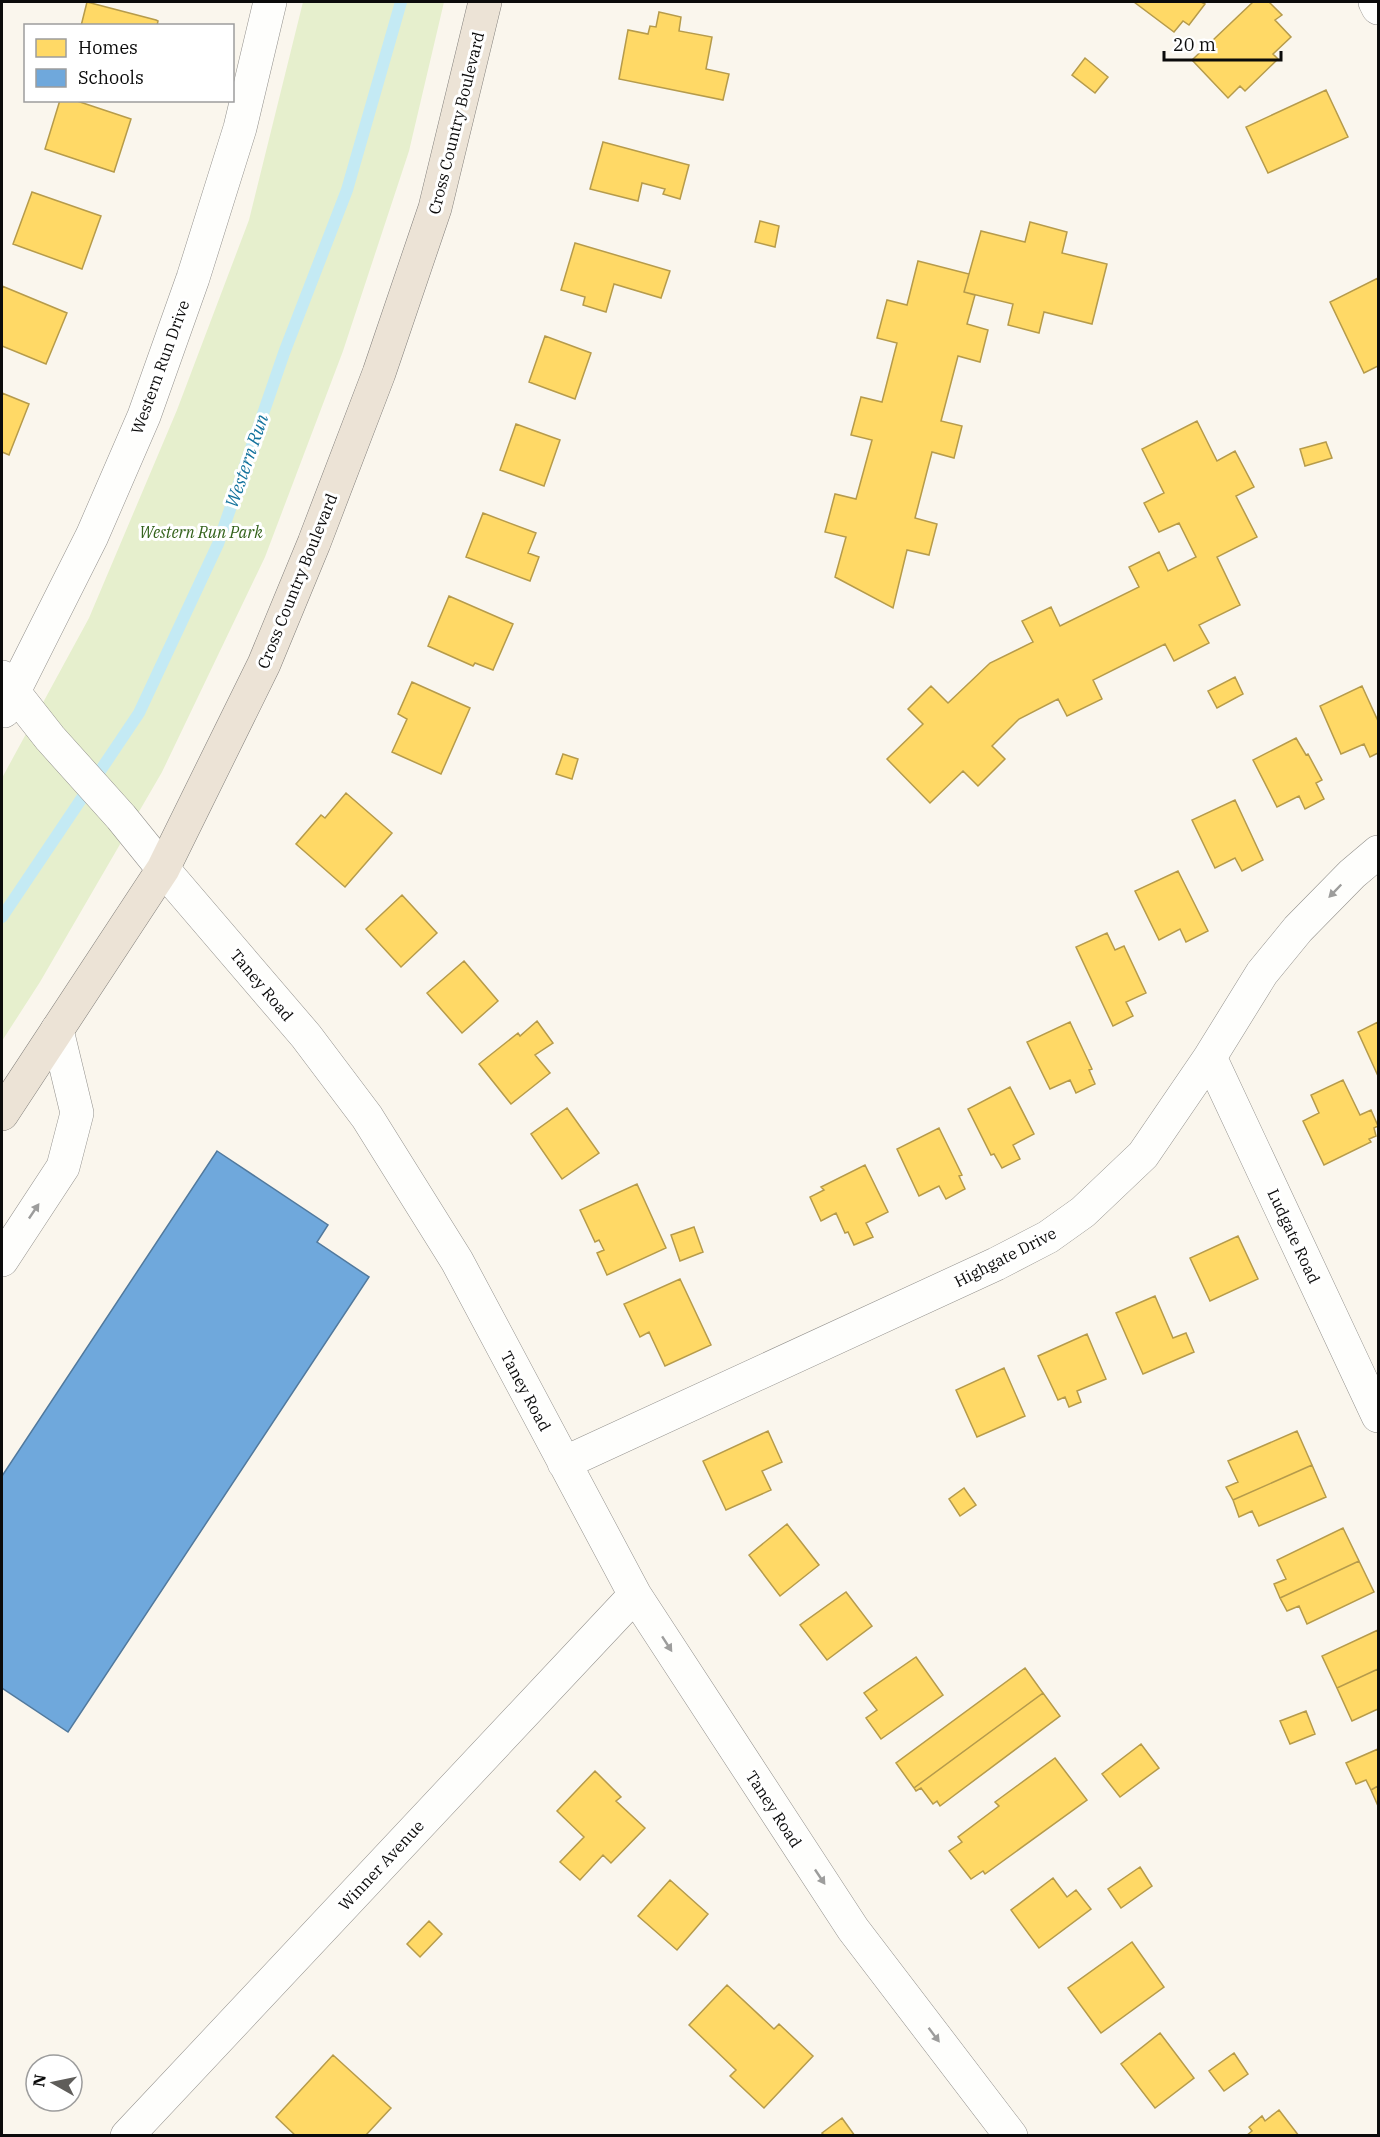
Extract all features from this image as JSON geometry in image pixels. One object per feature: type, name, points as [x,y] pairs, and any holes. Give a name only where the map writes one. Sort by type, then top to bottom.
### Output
[{"type":"main road","name":"Cross Country Boulevard","points":[[2,1114],[163,869],[264,664],[314,543],[379,373],[435,208],[485,2]]},
{"type":"street","name":"Western Run Drive","points":[[5,695],[93,536],[144,416],[193,278],[240,128],[270,2]]},
{"type":"street","points":[[1375,2],[1378,8]]},
{"type":"street","name":"Taney Road","points":[[5,695],[50,738],[121,817],[306,1036],[367,1117],[457,1261],[635,1595],[853,1929],[1011,2136]]},
{"type":"street","name":"Highgate Drive","points":[[564,1463],[985,1269],[1048,1237],[1083,1212],[1143,1155],[1210,1057],[1262,973],[1291,938],[1352,874],[1378,852]]},
{"type":"street","points":[[2,1260],[63,1167],[77,1113],[57,1030]]},
{"type":"street","name":"Ludgate Road","points":[[1210,1057],[1378,1416]]},
{"type":"street","name":"Winner Avenue","points":[[127,2136],[635,1595]]},
{"type":"green space","name":"Western Run Park","points":[[303,2],[444,2],[409,151],[343,351],[265,557],[162,772],[40,982],[2,1041],[2,778],[89,618],[177,410],[249,220]]},
{"type":"building: Homes","points":[[87,2],[158,21],[157,24],[82,24]]},
{"type":"building: Homes","points":[[1134,2],[1201,2],[1205,4],[1189,25],[1183,21],[1174,32]]},
{"type":"building: Homes","points":[[1253,2],[1269,2],[1282,15],[1275,20],[1291,37],[1273,54],[1278,59],[1245,91],[1240,86],[1228,98],[1192,60]]},
{"type":"building: Homes","points":[[659,12],[681,17],[679,31],[712,37],[706,69],[729,74],[723,100],[619,79],[628,30],[648,34],[650,26],[656,27]]},
{"type":"building: Homes","points":[[1085,58],[1108,77],[1095,93],[1072,75]]},
{"type":"building: Homes","points":[[1326,90],[1348,137],[1268,173],[1246,127]]},
{"type":"building: Homes","points":[[59,102],[80,102],[131,119],[114,172],[45,149]]},
{"type":"building: Homes","points":[[603,142],[689,165],[680,199],[663,194],[665,189],[642,183],[638,201],[590,189]]},
{"type":"building: Homes","points":[[32,192],[101,216],[82,269],[13,244]]},
{"type":"building: Homes","points":[[760,221],[779,226],[775,247],[755,242]]},
{"type":"building: Homes","points":[[1030,222],[1067,232],[1062,253],[1107,264],[1092,324],[1044,312],[1039,333],[1008,325],[1013,304],[964,292],[981,231],[1025,242]]},
{"type":"building: Homes","points":[[575,243],[670,271],[661,298],[614,284],[606,312],[583,305],[585,297],[561,290]]},
{"type":"building: Homes","points":[[918,261],[969,274],[964,292],[975,295],[967,324],[988,330],[980,362],[958,356],[941,421],[962,426],[954,458],[932,452],[915,518],[937,524],[929,555],[907,550],[893,608],[835,577],[846,537],[825,532],[835,494],[856,499],[872,440],[851,435],[861,397],[882,402],[897,343],[877,338],[887,300],[907,305]]},
{"type":"building: Homes","points":[[1378,278],[1378,366],[1364,373],[1330,302]]},
{"type":"building: Homes","points":[[2,286],[67,313],[46,364],[2,346]]},
{"type":"building: Homes","points":[[545,336],[591,353],[575,399],[529,382]]},
{"type":"building: Homes","points":[[2,393],[29,404],[9,455],[2,452]]},
{"type":"building: Homes","points":[[1197,421],[1217,461],[1235,451],[1254,487],[1236,496],[1257,537],[1217,557],[1240,605],[1199,625],[1209,643],[1174,661],[1165,644],[1093,680],[1102,699],[1067,716],[1058,699],[1019,719],[992,746],[1005,759],[978,786],[963,771],[930,803],[887,759],[923,724],[908,709],[931,686],[948,703],[990,663],[1033,642],[1022,621],[1051,607],[1060,626],[1139,587],[1129,567],[1159,552],[1168,571],[1196,557],[1179,523],[1159,532],[1144,503],[1164,493],[1142,449]]},
{"type":"building: Homes","points":[[516,424],[560,440],[544,486],[500,470]]},
{"type":"building: Homes","points":[[1326,442],[1332,458],[1305,466],[1300,449]]},
{"type":"building: Homes","points":[[483,513],[536,533],[528,553],[539,557],[530,581],[466,557]]},
{"type":"building: Homes","points":[[449,596],[513,624],[493,670],[475,663],[473,666],[428,646]]},
{"type":"building: Homes","points":[[1235,677],[1243,694],[1217,708],[1208,691]]},
{"type":"building: Homes","points":[[412,682],[470,708],[441,774],[392,752],[407,719],[398,714]]},
{"type":"building: Homes","points":[[1362,686],[1378,721],[1378,753],[1370,757],[1364,744],[1341,754],[1320,706]]},
{"type":"building: Homes","points":[[1296,738],[1322,780],[1316,783],[1324,799],[1305,809],[1299,796],[1277,807],[1253,760]]},
{"type":"building: Homes","points":[[563,754],[578,759],[572,779],[556,774]]},
{"type":"building: Homes","points":[[346,793],[392,833],[345,887],[296,844],[321,815],[325,818]]},
{"type":"building: Homes","points":[[1235,800],[1263,860],[1242,871],[1235,858],[1215,868],[1192,820]]},
{"type":"building: Homes","points":[[1178,871],[1208,931],[1186,942],[1180,929],[1159,940],[1135,891]]},
{"type":"building: Homes","points":[[402,895],[437,933],[401,967],[366,929]]},
{"type":"building: Homes","points":[[1107,933],[1115,950],[1124,946],[1146,993],[1126,1002],[1133,1016],[1113,1026],[1076,947]]},
{"type":"building: Homes","points":[[464,961],[498,1001],[462,1033],[427,993]]},
{"type":"building: Homes","points":[[537,1021],[553,1043],[535,1055],[550,1073],[511,1104],[479,1064],[518,1033],[520,1036]]},
{"type":"building: Homes","points":[[1070,1022],[1092,1069],[1089,1070],[1095,1084],[1076,1093],[1070,1080],[1050,1089],[1027,1042]]},
{"type":"building: Homes","points":[[1378,1022],[1378,1076],[1358,1032]]},
{"type":"building: Homes","points":[[1343,1080],[1360,1115],[1371,1110],[1378,1126],[1374,1128],[1376,1136],[1369,1139],[1371,1142],[1324,1165],[1303,1121],[1319,1113],[1311,1095]]},
{"type":"building: Homes","points":[[1010,1087],[1034,1134],[1013,1145],[1020,1159],[1002,1168],[994,1154],[991,1155],[968,1109]]},
{"type":"building: Homes","points":[[567,1108],[599,1153],[562,1179],[531,1134]]},
{"type":"building: Homes","points":[[939,1128],[962,1175],[959,1176],[965,1189],[946,1199],[939,1186],[919,1196],[897,1149]]},
{"type":"building: Homes","points":[[865,1165],[888,1212],[866,1223],[873,1237],[854,1245],[848,1232],[845,1233],[836,1213],[821,1221],[810,1197],[824,1190],[821,1187]]},
{"type":"building: Homes","points":[[637,1184],[666,1248],[607,1275],[597,1253],[604,1250],[599,1240],[595,1242],[580,1210]]},
{"type":"building: Homes","points":[[694,1227],[703,1252],[680,1261],[671,1235]]},
{"type":"building: Homes","points":[[1238,1236],[1258,1279],[1210,1301],[1190,1258]]},
{"type":"building: Homes","points":[[680,1279],[711,1345],[665,1366],[649,1332],[640,1337],[624,1304]]},
{"type":"building: Homes","points":[[1155,1296],[1173,1338],[1186,1333],[1194,1352],[1143,1374],[1116,1313]]},
{"type":"building: Homes","points":[[1087,1334],[1106,1379],[1077,1391],[1081,1402],[1069,1407],[1065,1397],[1058,1400],[1038,1356]]},
{"type":"building: Homes","points":[[1004,1368],[1025,1416],[977,1437],[956,1390]]},
{"type":"building: Homes","points":[[768,1431],[782,1462],[762,1471],[771,1490],[726,1510],[703,1461]]},
{"type":"building: Homes","points":[[1297,1431],[1312,1465],[1233,1500],[1226,1487],[1238,1482],[1228,1461]]},
{"type":"building: Homes","points":[[1312,1465],[1326,1497],[1259,1526],[1252,1511],[1239,1517],[1233,1500]]},
{"type":"building: Homes","points":[[964,1488],[976,1505],[960,1516],[949,1499]]},
{"type":"building: Homes","points":[[787,1524],[819,1565],[780,1596],[749,1555]]},
{"type":"building: Homes","points":[[1343,1528],[1359,1561],[1280,1598],[1274,1584],[1286,1579],[1277,1560]]},
{"type":"building: Homes","points":[[1359,1561],[1374,1592],[1307,1624],[1299,1606],[1287,1611],[1280,1598]]},
{"type":"building: Homes","points":[[846,1592],[872,1626],[827,1660],[800,1625]]},
{"type":"building: Homes","points":[[1378,1630],[1378,1669],[1337,1688],[1322,1656]]},
{"type":"building: Homes","points":[[916,1657],[943,1695],[881,1739],[866,1718],[877,1710],[864,1693]]},
{"type":"building: Homes","points":[[1025,1668],[1043,1693],[914,1788],[896,1763]]},
{"type":"building: Homes","points":[[1378,1669],[1378,1709],[1352,1721],[1337,1688]]},
{"type":"building: Homes","points":[[1043,1693],[1060,1716],[940,1806],[937,1801],[933,1804],[921,1788],[916,1791],[914,1788]]},
{"type":"building: Homes","points":[[1306,1711],[1315,1734],[1290,1744],[1280,1721]]},
{"type":"building: Homes","points":[[1141,1744],[1159,1768],[1120,1797],[1102,1774]]},
{"type":"building: Homes","points":[[1378,1749],[1378,1786],[1371,1790],[1366,1780],[1356,1784],[1346,1763]]},
{"type":"building: Homes","points":[[1055,1758],[1087,1800],[985,1874],[983,1871],[971,1879],[949,1851],[962,1842],[958,1837],[999,1806],[995,1802]]},
{"type":"building: Homes","points":[[595,1771],[621,1797],[616,1801],[645,1828],[611,1863],[603,1855],[580,1880],[560,1862],[584,1837],[557,1811]]},
{"type":"building: Homes","points":[[1378,1786],[1378,1806],[1371,1790]]},
{"type":"building: Homes","points":[[1140,1867],[1152,1886],[1121,1908],[1108,1889]]},
{"type":"building: Homes","points":[[1053,1878],[1067,1897],[1076,1890],[1091,1909],[1039,1948],[1011,1910]]},
{"type":"building: Homes","points":[[670,1880],[708,1914],[677,1950],[638,1916]]},
{"type":"building: Homes","points":[[429,1921],[442,1934],[420,1957],[407,1944]]},
{"type":"building: Homes","points":[[1132,1942],[1164,1987],[1101,2033],[1068,1988]]},
{"type":"building: Homes","points":[[727,1985],[774,2029],[779,2024],[813,2056],[764,2108],[730,2076],[736,2070],[689,2025]]},
{"type":"building: Homes","points":[[1160,2033],[1194,2078],[1155,2108],[1121,2064]]},
{"type":"building: Homes","points":[[1234,2053],[1248,2074],[1224,2091],[1209,2071]]},
{"type":"building: Homes","points":[[333,2055],[391,2108],[365,2136],[296,2136],[276,2117]]},
{"type":"building: Homes","points":[[1279,2110],[1299,2136],[1246,2136],[1252,2131],[1249,2127],[1262,2116],[1265,2121]]},
{"type":"building: Homes","points":[[842,2118],[855,2136],[825,2136],[822,2133]]},
{"type":"building: Schools","points":[[217,1151],[328,1225],[317,1242],[369,1277],[68,1732],[2,1688],[2,1476]]},
{"type":"waterway","name":"Western Run","points":[[2,917],[139,713],[218,544],[284,353],[347,190],[401,2]]}]
